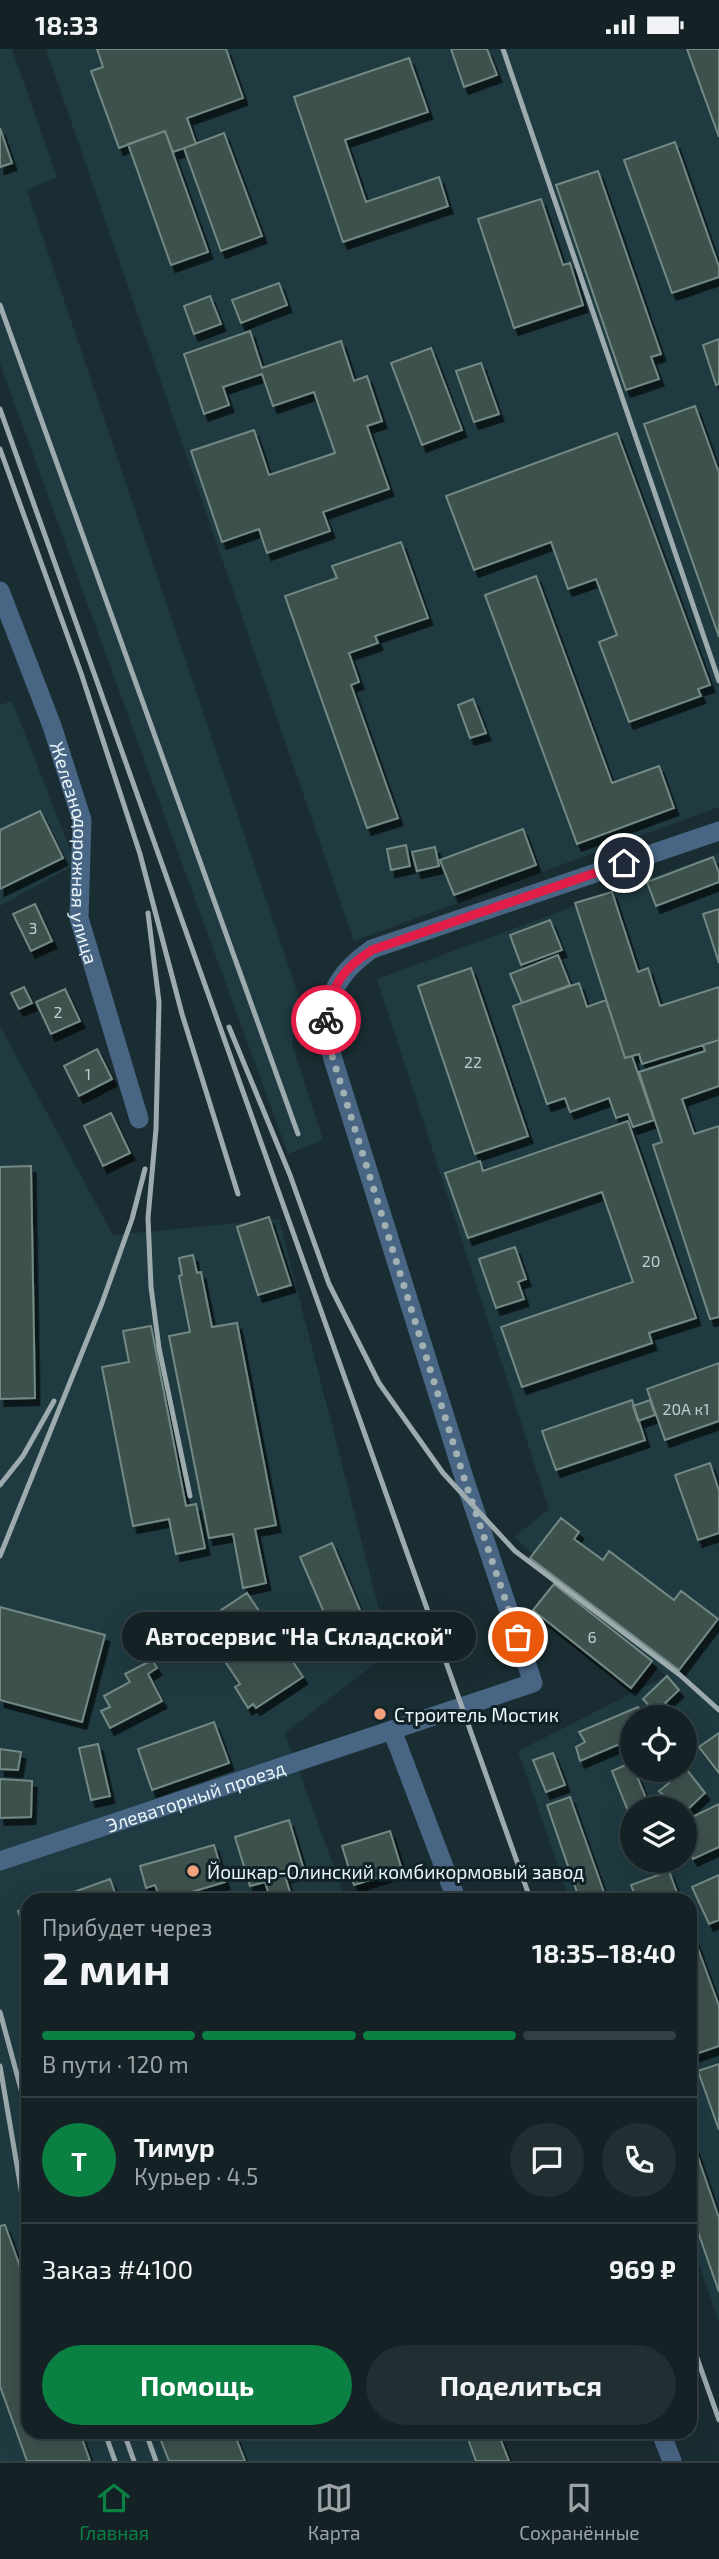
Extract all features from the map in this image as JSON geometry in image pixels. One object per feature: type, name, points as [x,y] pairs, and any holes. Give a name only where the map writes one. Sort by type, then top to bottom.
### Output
[{"type":"street","name":"Железнодорожная улица","points":[[0,591],[52,726],[82,820],[79,918],[139,1119]]},
{"type":"street","name":"Элеваторный проезд","points":[[0,1861],[533,1683],[466,1484],[328,1043],[326,1020],[339,978],[352,963],[372,950],[719,831]]},
{"type":"street","points":[[392,1730],[454,1893]]},
{"type":"street","points":[[663,2439],[672,2461]]},
{"type":"shaded area","points":[[0,49],[12,49],[57,177],[27,190],[298,994],[292,1044],[323,1140],[288,1154],[0,364]]},
{"type":"shaded area","points":[[46,49],[719,49],[719,807],[354,941]]},
{"type":"shaded area","points":[[12,701],[76,864],[0,906],[0,705]]},
{"type":"shaded area","points":[[719,853],[719,2322],[697,2258],[697,1893],[568,1893],[518,1751],[666,1676],[514,1537],[549,1509],[377,979]]},
{"type":"shaded area","points":[[0,1026],[113,1235],[279,1219],[390,1652],[285,1733],[343,1893],[21,1893],[21,2439],[473,2439],[482,2461],[0,2461]]},
{"type":"building","points":[[97,49],[226,49],[243,98],[187,118],[196,144],[173,152],[165,131],[119,148],[91,71],[103,67]]},
{"type":"building","points":[[451,49],[487,49],[497,75],[464,87]]},
{"type":"building","points":[[687,49],[719,49],[719,137]]},
{"type":"building","points":[[409,58],[428,112],[345,140],[366,202],[439,177],[448,206],[343,242],[294,97]]},
{"type":"building","points":[[0,128],[12,163],[0,167]]},
{"type":"building","points":[[165,131],[208,252],[171,265],[128,144]]},
{"type":"building","points":[[224,133],[262,236],[221,251],[184,148]]},
{"type":"building","points":[[675,142],[719,267],[719,277],[672,293],[624,160]]},
{"type":"building","points":[[598,171],[661,354],[651,357],[659,379],[626,390],[556,185]]},
{"type":"building","points":[[541,199],[563,265],[570,263],[583,305],[514,328],[478,219]]},
{"type":"building","points":[[279,283],[287,305],[241,323],[232,300]]},
{"type":"building","points":[[210,296],[221,324],[194,334],[184,306]]},
{"type":"building","points":[[250,331],[262,368],[341,341],[354,381],[367,376],[382,421],[367,426],[389,489],[323,512],[330,531],[267,553],[259,529],[222,542],[191,451],[254,430],[269,475],[335,453],[314,392],[273,406],[262,374],[223,387],[229,405],[204,414],[184,354]]},
{"type":"building","points":[[719,339],[719,384],[716,385],[703,345]]},
{"type":"building","points":[[431,348],[462,430],[422,445],[391,363]]},
{"type":"building","points":[[481,363],[499,414],[474,422],[456,371]]},
{"type":"building","points":[[695,406],[719,473],[719,637],[644,424]]},
{"type":"building","points":[[617,433],[710,685],[698,689],[701,696],[629,722],[599,642],[617,635],[596,579],[568,589],[551,542],[474,570],[446,496]]},
{"type":"building","points":[[401,542],[428,618],[375,636],[378,643],[349,653],[359,682],[351,685],[398,818],[367,828],[285,596],[337,578],[332,566]]},
{"type":"building","points":[[536,576],[612,783],[659,766],[674,808],[577,844],[485,595]]},
{"type":"building","points":[[473,699],[486,733],[470,738],[458,705]]},
{"type":"building","points":[[40,811],[63,858],[0,889],[0,830]]},
{"type":"building","points":[[523,829],[536,865],[454,895],[440,860]]},
{"type":"building","points":[[406,845],[410,866],[391,870],[387,849]]},
{"type":"building","points":[[435,847],[439,866],[417,871],[412,852]]},
{"type":"building","points":[[713,857],[719,873],[719,882],[656,906],[647,882]]},
{"type":"building","points":[[612,892],[638,972],[648,968],[660,1006],[719,987],[719,1040],[642,1064],[639,1054],[625,1058],[575,903]]},
{"type":"building","points":[[35,904],[52,941],[31,951],[13,914]]},
{"type":"building","points":[[719,909],[719,963],[703,914]]},
{"type":"building","points":[[550,920],[562,950],[521,965],[510,935]]},
{"type":"building","points":[[558,955],[570,985],[522,1003],[510,974]]},
{"type":"building","points":[[471,968],[528,1136],[475,1154],[418,986]]},
{"type":"building","points":[[579,983],[587,1007],[606,1000],[625,1058],[632,1056],[654,1120],[633,1127],[628,1114],[616,1118],[609,1098],[570,1112],[565,1098],[547,1104],[513,1006]]},
{"type":"building","points":[[24,987],[32,1003],[19,1009],[11,993]]},
{"type":"building","points":[[65,989],[80,1021],[51,1034],[36,1002]]},
{"type":"building","points":[[719,1040],[719,1086],[682,1099],[694,1134],[719,1126],[719,1317],[710,1319],[653,1145],[662,1142],[639,1072],[705,1051],[703,1045]]},
{"type":"building","points":[[97,1049],[112,1079],[79,1096],[64,1066]]},
{"type":"building","points":[[111,1113],[130,1153],[103,1166],[84,1126]]},
{"type":"building","points":[[628,1121],[696,1318],[649,1333],[652,1343],[522,1387],[501,1327],[633,1282],[602,1192],[468,1238],[445,1173],[480,1161],[483,1171]]},
{"type":"building","points":[[31,1166],[35,1398],[0,1399],[0,1167]]},
{"type":"building","points":[[269,1217],[291,1285],[258,1295],[237,1227]]},
{"type":"building","points":[[515,1247],[526,1279],[518,1282],[524,1299],[496,1308],[479,1259]]},
{"type":"building","points":[[193,1255],[197,1273],[201,1272],[212,1327],[237,1323],[276,1525],[255,1529],[266,1583],[243,1588],[233,1534],[209,1538],[169,1336],[190,1332],[179,1276],[182,1275],[179,1258]]},
{"type":"building","points":[[151,1326],[186,1506],[196,1504],[205,1548],[176,1554],[169,1519],[133,1526],[102,1367],[129,1362],[123,1331]]},
{"type":"building","points":[[719,1363],[719,1421],[665,1440],[647,1389]]},
{"type":"building","points":[[632,1400],[645,1440],[556,1470],[542,1431]]},
{"type":"building","points":[[650,1400],[655,1415],[638,1421],[633,1406]]},
{"type":"building","points":[[710,1463],[719,1491],[719,1533],[698,1540],[675,1475]]},
{"type":"building","points":[[561,1518],[579,1532],[574,1539],[603,1560],[609,1551],[674,1600],[681,1591],[718,1619],[679,1670],[530,1558]]},
{"type":"building","points":[[332,1543],[372,1639],[341,1652],[300,1557]]},
{"type":"building","points":[[554,1584],[652,1661],[631,1688],[533,1610]]},
{"type":"building","points":[[247,1593],[303,1677],[256,1708],[253,1704],[248,1708],[235,1687],[240,1684],[200,1624]]},
{"type":"building","points":[[0,1607],[105,1635],[82,1722],[0,1700]]},
{"type":"building","points":[[152,1660],[157,1668],[148,1674],[162,1701],[110,1728],[101,1711],[110,1707],[104,1696],[130,1682],[125,1674]]},
{"type":"building","points":[[667,1676],[679,1690],[665,1703],[667,1705],[648,1705],[643,1699]]},
{"type":"building","points":[[620,1715],[620,1744],[580,1761],[576,1747],[585,1742],[579,1732]]},
{"type":"building","points":[[214,1722],[229,1763],[152,1790],[138,1749]]},
{"type":"building","points":[[719,1733],[719,1773],[699,1747]]},
{"type":"building","points":[[98,1744],[110,1796],[91,1800],[79,1748]]},
{"type":"building","points":[[0,1749],[21,1752],[18,1770],[0,1769]]},
{"type":"building","points":[[553,1753],[565,1785],[546,1792],[533,1760]]},
{"type":"building","points":[[620,1767],[620,1782],[639,1782],[645,1796],[622,1796],[612,1771]]},
{"type":"building","points":[[0,1779],[32,1781],[31,1817],[0,1818]]},
{"type":"building","points":[[696,1782],[705,1793],[697,1801],[697,1796],[664,1796],[659,1791],[669,1783]]},
{"type":"building","points":[[570,1797],[604,1893],[577,1893],[547,1805]]},
{"type":"building","points":[[719,1804],[719,1847],[697,1857],[697,1815]]},
{"type":"building","points":[[289,1820],[304,1870],[285,1876],[290,1892],[268,1893],[265,1882],[250,1886],[235,1837]]},
{"type":"building","points":[[390,1831],[402,1870],[354,1885],[342,1846]]},
{"type":"building","points":[[214,1845],[225,1882],[188,1893],[158,1893],[155,1885],[146,1888],[140,1866]]},
{"type":"building","points":[[670,1873],[677,1893],[634,1893],[631,1885]]},
{"type":"building","points":[[719,1875],[719,1920],[709,1924],[692,1887]]},
{"type":"building","points":[[110,1879],[115,1893],[71,1893]]},
{"type":"building","points":[[697,1946],[719,2006],[719,2046],[697,2054]]},
{"type":"building","points":[[719,2064],[719,2130],[698,2071]]},
{"type":"building","points":[[697,2154],[719,2218],[719,2292],[697,2229]]},
{"type":"building","points":[[5,2225],[21,2270],[21,2439],[82,2439],[90,2461],[27,2461],[0,2386],[0,2226]]},
{"type":"building","points":[[160,2439],[236,2439],[245,2461],[169,2461]]},
{"type":"building","points":[[468,2439],[500,2439],[509,2461],[476,2461]]},
{"type":"railway","points":[[503,49],[719,681]]},
{"type":"railway","points":[[0,305],[298,1134]]},
{"type":"railway","points":[[0,409],[528,1893]]},
{"type":"railway","points":[[0,449],[81,673],[140,854],[182,1014],[238,1194]]},
{"type":"railway","points":[[148,913],[159,1002],[156,1129],[148,1218],[151,1287],[159,1348],[190,1496]]},
{"type":"railway","points":[[229,1027],[290,1175],[329,1284],[379,1383],[443,1473],[515,1551],[680,1675],[719,1710]]},
{"type":"railway","points":[[0,1556],[102,1303],[132,1219],[145,1169]]},
{"type":"railway","points":[[0,1485],[23,1456],[54,1401]]},
{"type":"railway","points":[[0,2012],[21,2089]]},
{"type":"railway","points":[[0,2066],[21,2189]]},
{"type":"railway","points":[[697,2358],[719,2420]]},
{"type":"railway","points":[[107,2439],[115,2461]]},
{"type":"railway","points":[[126,2439],[134,2461]]},
{"type":"railway","points":[[148,2439],[156,2461]]},
{"type":"way so far","points":[[326,1020],[328,1043],[466,1484],[518,1637]]},
{"type":"place","name":"Автосервис \"На Складской\"","points":[[518,1637]]},
{"type":"place","name":"Строитель Мостик","points":[[380,1714]]},
{"type":"place","name":"Йошкар-Олинский комбикормовый завод","points":[[193,1871]]},
{"type":"route","points":[[326,1020],[339,978],[352,963],[372,950],[624,863]]}]
